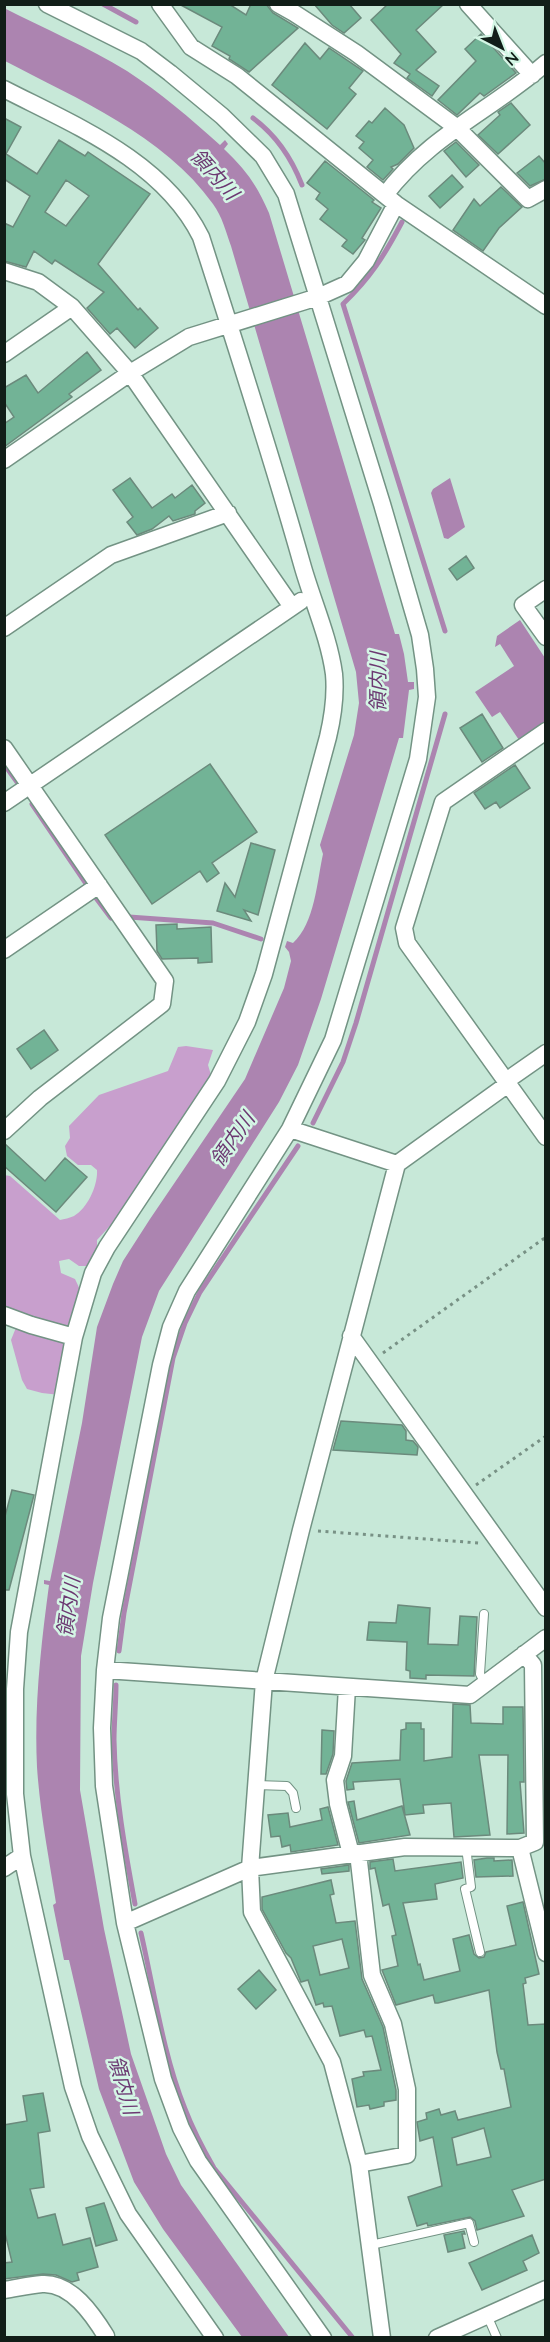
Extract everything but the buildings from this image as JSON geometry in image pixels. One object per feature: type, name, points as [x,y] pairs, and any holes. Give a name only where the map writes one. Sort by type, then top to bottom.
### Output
[{"type":"street","points":[[47,4],[141,51],[222,116],[263,156],[286,194],[420,635],[425,669],[427,697],[418,759],[333,1040],[290,1129],[187,1291],[171,1327],[161,1365],[111,1618],[105,1670],[102,1728],[104,1785],[126,1923],[163,2079],[181,2128],[198,2161],[323,2337]]},
{"type":"street","points":[[278,4],[356,53],[456,126],[528,199],[546,189]]},
{"type":"street","points":[[468,4],[532,75]]},
{"type":"street","points":[[164,6],[191,47],[237,76],[390,200],[542,298]]},
{"type":"street","points":[[4,460],[130,373],[189,337],[316,298],[346,284],[366,261],[402,173],[456,126],[532,75],[546,63]]},
{"type":"street","points":[[4,89],[99,139],[163,185],[188,213],[201,237],[231,323],[334,674],[335,705],[301,843],[264,974],[247,1022],[217,1081],[107,1247],[93,1274],[74,1337],[19,1632],[10,1793],[73,2087],[90,2136],[128,2214],[215,2337]]},
{"type":"street","points":[[4,271],[38,282],[72,307],[130,373],[292,607]]},
{"type":"street","points":[[4,354],[72,307]]},
{"type":"street","points":[[4,628],[111,555],[228,513]]},
{"type":"street","points":[[546,589],[523,605],[546,637]]},
{"type":"street","points":[[4,803],[310,594]]},
{"type":"street","points":[[546,731],[443,802],[404,927],[407,943],[546,1137]]},
{"type":"street","points":[[4,748],[165,981],[162,1004],[40,1098],[4,1131]]},
{"type":"street","points":[[4,950],[99,885]]},
{"type":"street","points":[[381,2337],[359,2164],[332,2062],[252,1912],[249,1868],[264,1681],[397,1164],[546,1053]]},
{"type":"street","points":[[290,1129],[397,1164]]},
{"type":"street","points":[[4,1315],[74,1337]]},
{"type":"street","points":[[351,1336],[546,1608]]},
{"type":"street","points":[[105,1670],[470,1695],[546,1638]]},
{"type":"street","points":[[126,1923],[249,1868],[405,1847],[520,1848],[535,1842],[533,1665],[524,1654]]},
{"type":"street","points":[[346,1687],[343,1756],[335,1780],[338,1804],[355,1854],[372,1975],[393,2024],[407,2089],[407,2155],[359,2164]]},
{"type":"street","points":[[520,1848],[546,1953]]},
{"type":"street","points":[[4,1868],[22,1856]]},
{"type":"street","points":[[4,2290],[44,2284],[60,2288],[93,2314],[106,2336]]},
{"type":"street","points":[[437,2337],[546,2289]]},
{"type":"lane","points":[[484,1614],[480,1674],[485,1684]]},
{"type":"lane","points":[[256,1785],[287,1786],[293,1793],[296,1808]]},
{"type":"lane","points":[[466,1847],[471,1887],[465,1889],[480,1952]]},
{"type":"lane","points":[[371,2245],[469,2223],[474,2242]]},
{"type":"lane","points":[[487,2315],[497,2337]]},
{"type":"path","points":[[370,1363],[546,1238]]},
{"type":"path","points":[[465,1493],[546,1436]]},
{"type":"path","points":[[301,1530],[501,1545]]},
{"type":"shaded area","points":[[178,1047],[213,1050],[208,1065],[211,1075],[206,1086],[119,1216],[97,1240],[97,1251],[88,1266],[79,1266],[69,1259],[59,1261],[61,1273],[75,1279],[83,1296],[68,1328],[5,1308],[4,1175],[10,1176],[60,1220],[74,1216],[84,1208],[91,1196],[97,1170],[91,1165],[78,1165],[67,1156],[65,1146],[70,1138],[69,1126],[99,1095],[168,1071]]},
{"type":"shaded area","points":[[17,1325],[69,1340],[60,1395],[27,1389],[22,1380],[11,1340]]},
{"type":"water","name":"領内川","points":[[4,8],[127,71],[175,106],[220,145],[225,140],[228,144],[224,149],[245,171],[260,194],[269,213],[395,634],[399,634],[408,682],[414,682],[414,689],[409,690],[403,738],[399,738],[321,999],[298,1065],[279,1102],[159,1291],[142,1337],[93,1583],[81,1656],[80,1790],[104,1929],[131,2054],[166,2154],[181,2185],[289,2337],[242,2337],[163,2229],[134,2182],[99,2089],[69,1960],[64,1960],[53,1905],[56,1903],[42,1818],[36,1744],[37,1698],[49,1585],[44,1584],[44,1580],[50,1581],[82,1423],[97,1327],[123,1261],[245,1079],[284,988],[291,961],[285,947],[287,941],[293,943],[300,935],[311,913],[323,854],[320,845],[354,735],[359,703],[356,672],[231,246],[219,214],[193,180],[145,138],[90,105],[5,61]]},
{"type":"water","points":[[450,478],[465,527],[448,539],[444,538],[431,493],[433,489]]},
{"type":"water","points":[[520,620],[545,658],[546,721],[519,740],[500,712],[492,717],[475,692],[514,666],[500,644],[495,647],[497,636]]},
{"type":"waterway","points":[[103,4],[136,22]]},
{"type":"waterway","points":[[253,118],[282,148],[302,185]]},
{"type":"waterway","points":[[402,222],[376,266],[362,285],[343,304],[445,631]]},
{"type":"waterway","points":[[313,1123],[343,1062],[356,1023],[445,714]]},
{"type":"waterway","points":[[4,764],[17,782]]},
{"type":"waterway","points":[[32,804],[87,885],[83,888]]},
{"type":"waterway","points":[[93,894],[111,918]]},
{"type":"waterway","points":[[129,917],[213,923],[261,939]]},
{"type":"waterway","points":[[119,1651],[124,1613],[173,1358],[185,1323],[200,1292],[298,1146]]},
{"type":"waterway","points":[[116,1685],[114,1740],[116,1781],[135,1904]]},
{"type":"waterway","points":[[141,1933],[177,2088],[202,2147],[214,2168],[353,2338]]}]
